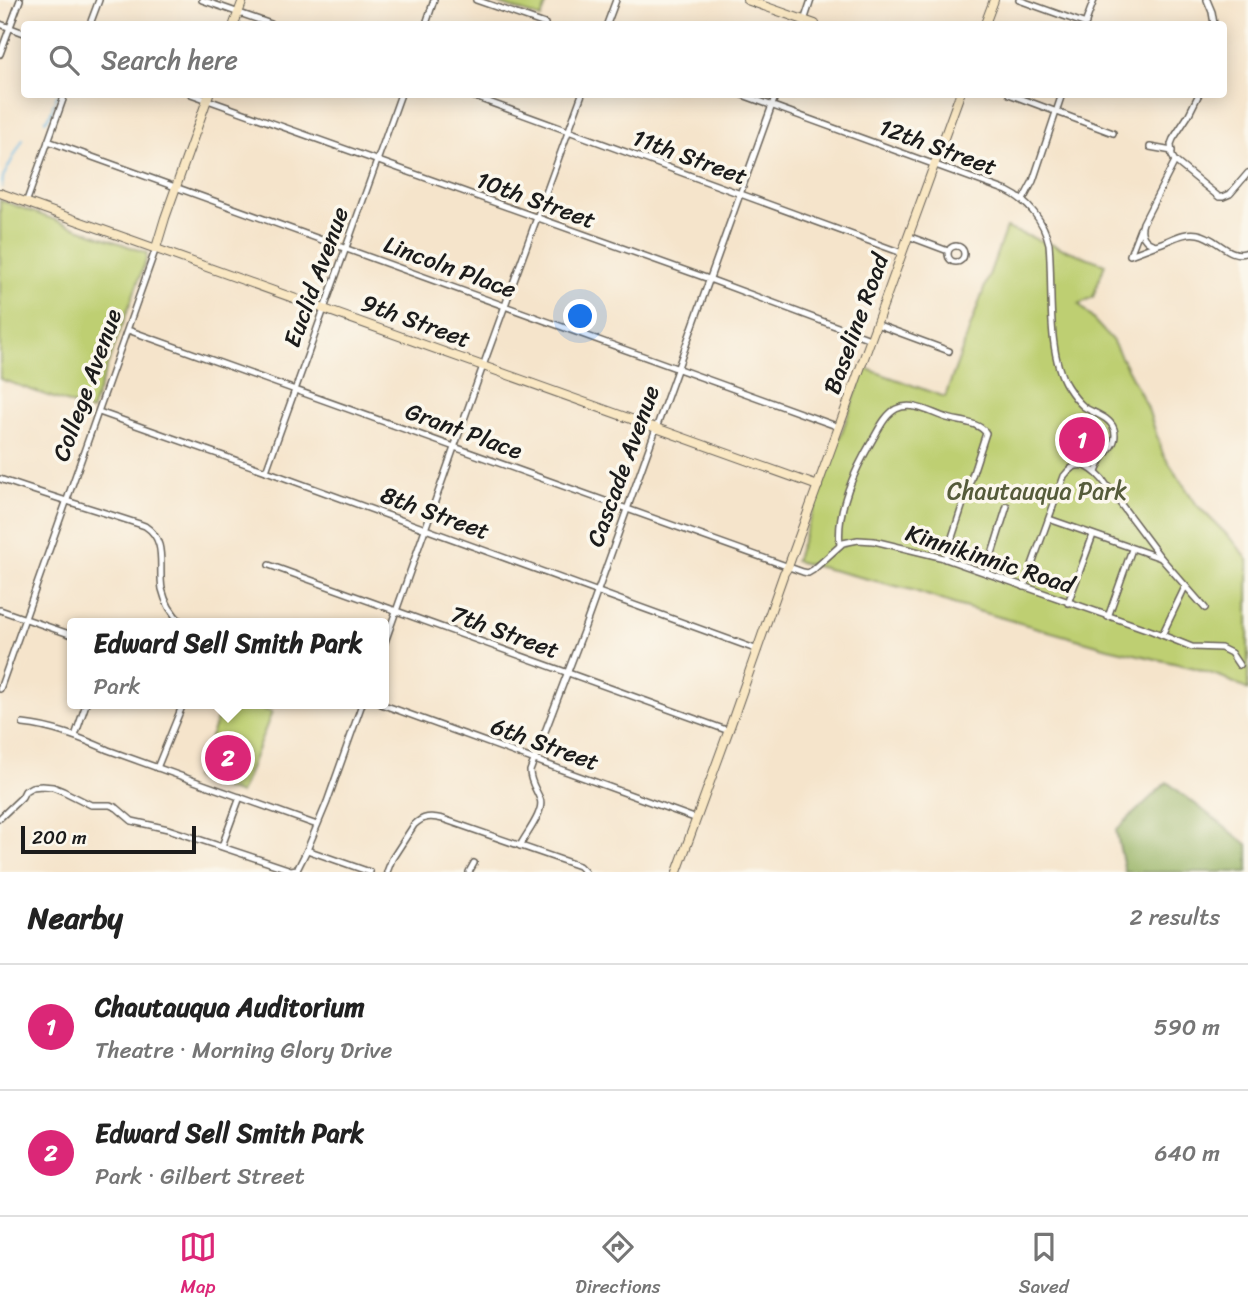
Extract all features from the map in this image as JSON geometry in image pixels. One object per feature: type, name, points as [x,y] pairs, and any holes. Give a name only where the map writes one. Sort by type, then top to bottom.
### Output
[{"type":"street","points":[[0,54],[20,0]]},
{"type":"street","points":[[91,21],[99,0]]},
{"type":"street","points":[[202,0],[262,21]]},
{"type":"street","points":[[235,21],[243,0]]},
{"type":"street","points":[[427,21],[434,0]]},
{"type":"street","points":[[476,0],[536,21]]},
{"type":"street","points":[[608,21],[616,0]]},
{"type":"street","points":[[747,0],[798,21]]},
{"type":"street","points":[[804,21],[811,0]]},
{"type":"street","points":[[986,21],[994,0]]},
{"type":"street","points":[[1019,0],[1077,21]]},
{"type":"street","points":[[1086,21],[1094,0]]},
{"type":"street","points":[[1207,0],[1214,21]]},
{"type":"street","points":[[0,24],[21,32]]},
{"type":"street","points":[[26,203],[64,98]]},
{"type":"street","name":"10th Street","points":[[208,98],[376,162],[709,279],[870,339]]},
{"type":"street","name":"College Avenue","points":[[0,689],[208,98]]},
{"type":"street","name":"Euclid Avenue","points":[[266,471],[400,98]]},
{"type":"street","name":"11th Street","points":[[478,98],[902,253]]},
{"type":"street","points":[[389,631],[581,98]]},
{"type":"street","name":"12th Street","points":[[751,98],[1007,191],[1023,200],[1037,216],[1049,244],[1053,335],[1058,370],[1078,401],[1111,424],[1114,434],[1111,448],[1096,472]]},
{"type":"street","name":"Cascade Avenue","points":[[520,846],[541,809],[541,801],[530,778],[530,771],[568,673],[775,98]]},
{"type":"street","name":"Baseline Road","points":[[677,872],[959,98]]},
{"type":"street","points":[[1020,98],[1113,133]]},
{"type":"street","points":[[1023,200],[1033,181],[1061,98]]},
{"type":"street","points":[[1197,98],[1173,139],[1171,151],[1175,161],[1219,197],[1230,194],[1248,173]]},
{"type":"street","name":"Lincoln Place","points":[[48,141],[839,427]]},
{"type":"street","points":[[1150,147],[1171,151]]},
{"type":"street","points":[[1175,161],[1130,256],[1194,233],[1208,237],[1233,254],[1248,252]]},
{"type":"street","name":"9th Street","points":[[0,193],[818,486]]},
{"type":"street","points":[[1142,226],[1143,237],[1156,245]]},
{"type":"street","points":[[908,236],[948,251]]},
{"type":"street","points":[[876,324],[949,351]]},
{"type":"street","name":"Grant Place","points":[[128,330],[788,567]]},
{"type":"street","points":[[788,567],[804,573],[809,572],[840,545],[840,525],[850,486],[882,424],[891,413],[902,407],[919,408],[985,430],[986,437],[945,559]]},
{"type":"street","name":"8th Street","points":[[99,412],[758,650]]},
{"type":"street","points":[[1024,587],[1064,477],[1076,466],[1084,466],[1096,472],[1110,488],[1161,558],[1205,608]]},
{"type":"street","points":[[0,479],[72,501],[151,530],[161,548],[161,577],[165,598],[178,618]]},
{"type":"street","points":[[986,573],[1007,506]]},
{"type":"street","points":[[1049,519],[1161,558]]},
{"type":"street","points":[[1068,603],[1093,535]]},
{"type":"street","name":"Kinnikinnic Road","points":[[840,545],[849,541],[869,540],[945,559],[1188,645],[1226,650],[1239,664]]},
{"type":"street","points":[[1108,617],[1132,549]]},
{"type":"street","name":"7th Street","points":[[269,565],[729,731]]},
{"type":"street","points":[[1161,635],[1185,587]]},
{"type":"street","points":[[0,610],[67,633]]},
{"type":"street","name":"6th Street","points":[[389,707],[697,819]]},
{"type":"street","points":[[75,736],[84,709]]},
{"type":"street","points":[[157,768],[181,709]]},
{"type":"street","points":[[0,818],[25,791],[42,786],[63,791],[91,805],[110,805],[132,821],[169,829],[297,871],[360,709]]},
{"type":"street","points":[[23,724],[48,727],[75,736],[317,825]]},
{"type":"street","points":[[222,846],[240,797]]},
{"type":"street","points":[[387,872],[392,859],[414,825],[428,817],[443,819],[579,866],[585,872]]},
{"type":"street","points":[[307,850],[370,872]]},
{"type":"street","points":[[469,872],[474,863]]},
{"type":"green space","points":[[489,0],[548,0],[541,18]]},
{"type":"green space","points":[[0,200],[147,253],[91,411],[0,379]]},
{"type":"green space","name":"Chautauqua Park","points":[[1006,228],[1105,264],[1093,297],[1079,304],[1112,340],[1147,406],[1163,454],[1197,505],[1248,560],[1248,690],[1195,668],[1108,648],[912,590],[795,561],[865,368],[945,397]]},
{"type":"green space","points":[[221,709],[263,709],[272,712],[240,794],[194,778]]},
{"type":"green space","points":[[1167,782],[1248,845],[1248,872],[1125,872],[1116,830]]},
{"type":"waterway","points":[[45,121],[56,98]]},
{"type":"waterway","points":[[2,187],[3,177],[23,139]]},
{"type":"place","name":"Chautauqua Auditorium","points":[[1082,440]]},
{"type":"place","name":"Edward Sell Smith Park","points":[[228,758]]}]
